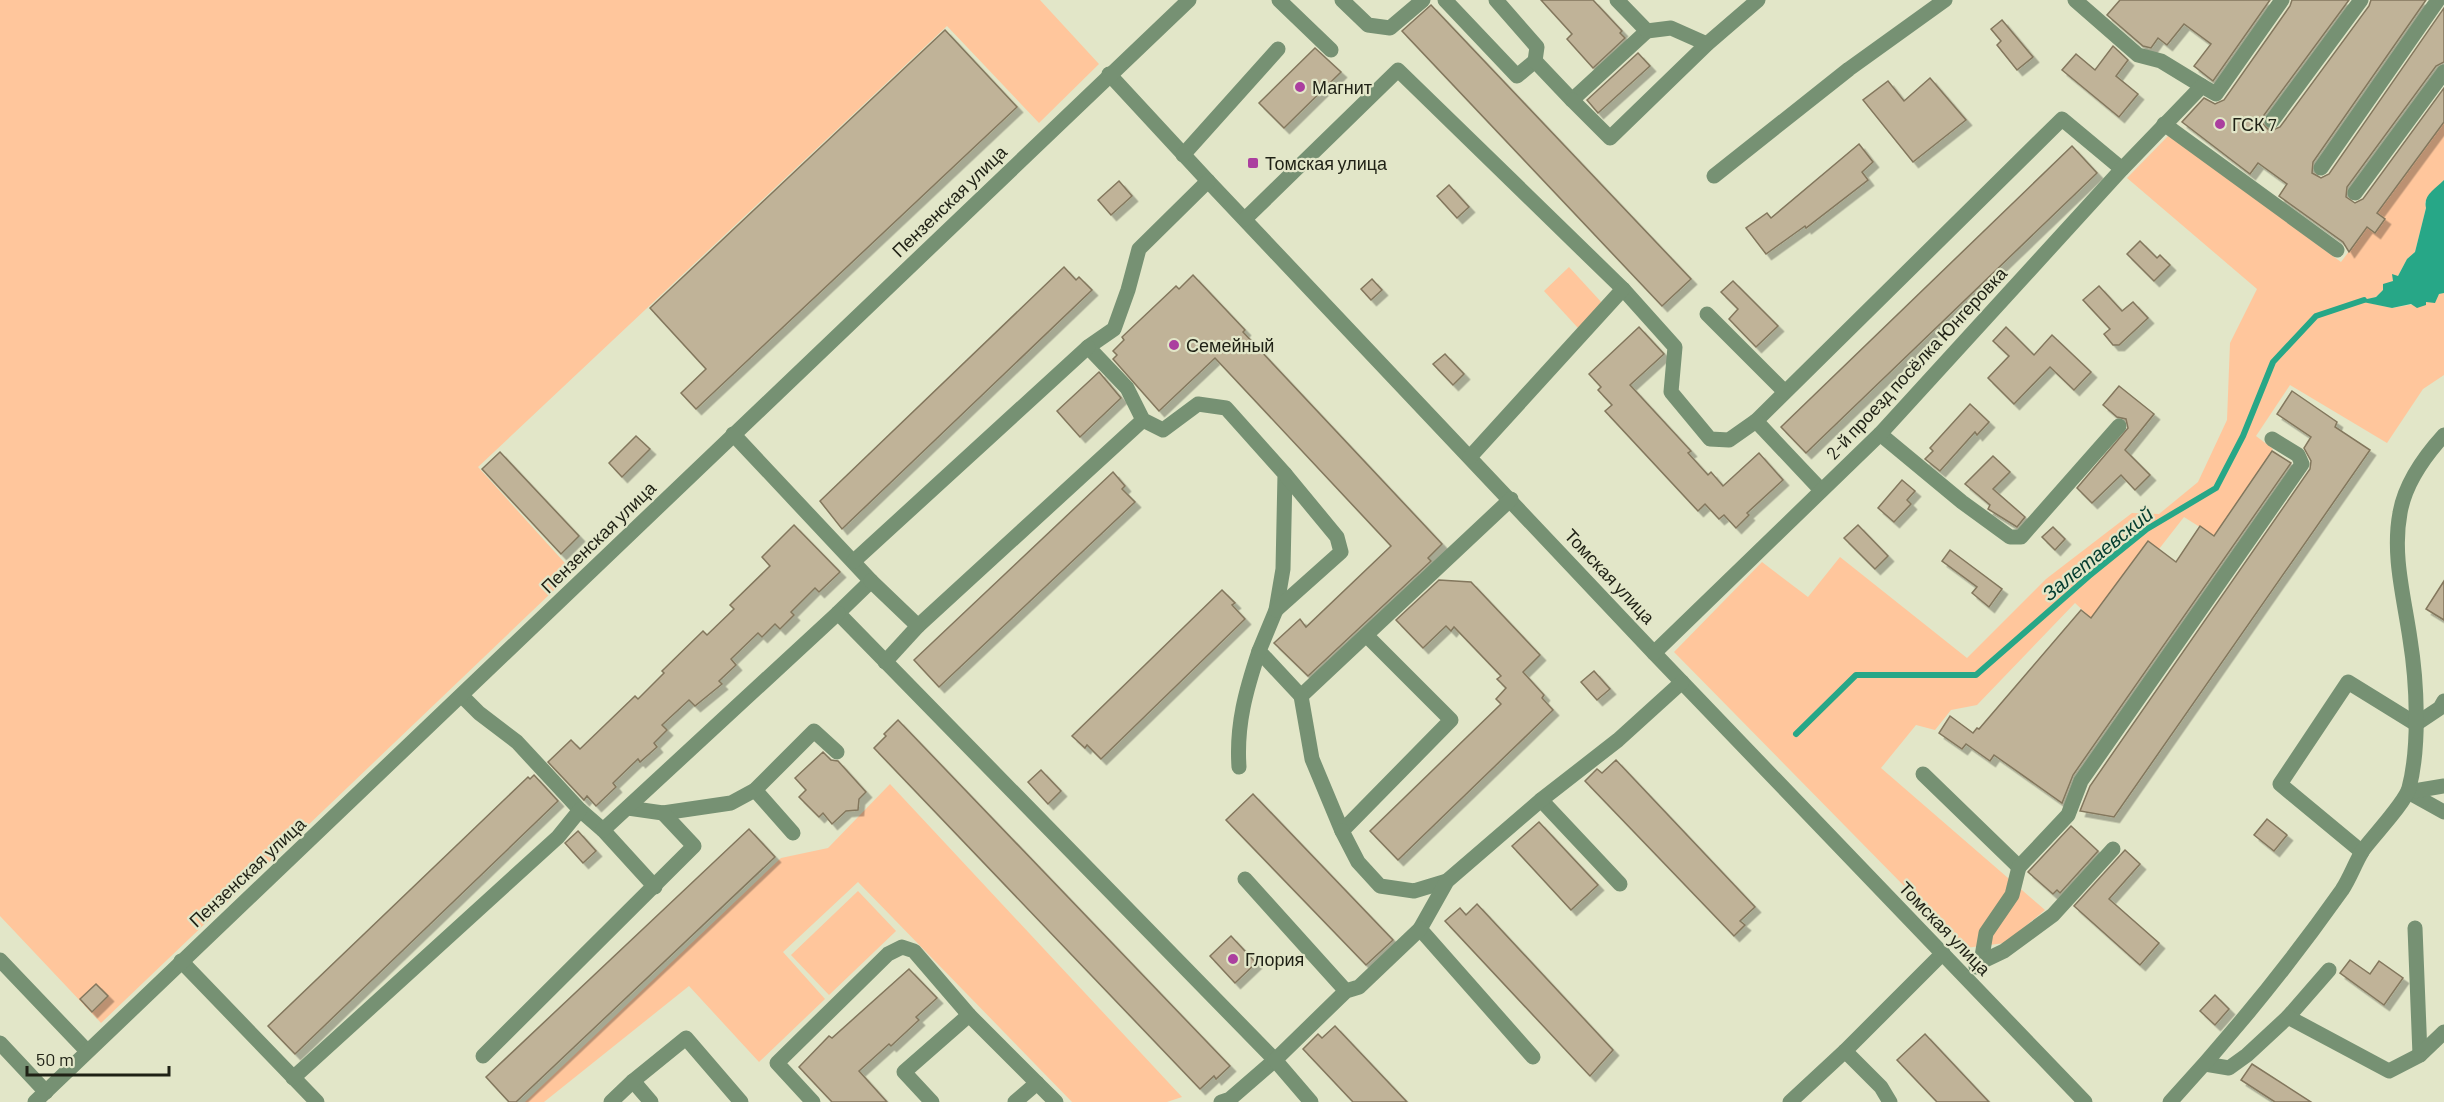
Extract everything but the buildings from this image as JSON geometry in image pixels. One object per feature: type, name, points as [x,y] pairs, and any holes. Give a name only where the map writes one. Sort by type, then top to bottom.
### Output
[{"type":"street","name":"Пензенская улица","points":[[40,1097],[1189,0]]},
{"type":"street","points":[[1279,0],[1331,50]]},
{"type":"street","points":[[1342,0],[1368,25],[1390,28],[1423,0]]},
{"type":"street","points":[[1445,0],[1517,76],[1536,61]]},
{"type":"street","points":[[1496,0],[1537,47],[1536,61],[1610,138],[1707,44],[1758,0]]},
{"type":"street","points":[[1617,0],[1647,31]]},
{"type":"street","points":[[1714,176],[1849,69],[1945,0]]},
{"type":"street","points":[[2075,0],[2138,55],[2161,61],[2217,94],[2282,0]]},
{"type":"street","points":[[2272,121],[2361,0]]},
{"type":"street","points":[[2320,168],[2438,0]]},
{"type":"street","points":[[1572,100],[1647,31],[1671,28],[1707,44]]},
{"type":"street","points":[[1183,154],[1278,49]]},
{"type":"street","points":[[1245,219],[1398,70],[1623,289],[1675,347],[1671,392],[1710,439],[1729,440],[1756,421],[2062,119],[2121,169]]},
{"type":"street","points":[[2355,193],[2444,72]]},
{"type":"street","name":"Томская улица","points":[[1109,74],[1654,653],[2085,1102]]},
{"type":"street","name":"2-й проезд посёлка Юнгеровка","points":[[1654,653],[1880,434],[2121,169],[2202,86]]},
{"type":"street","points":[[2164,124],[2337,250]]},
{"type":"street","points":[[854,561],[1088,346],[1114,329],[1139,249],[1208,181]]},
{"type":"street","points":[[1470,457],[1623,289]]},
{"type":"street","points":[[1707,314],[1784,391]]},
{"type":"street","points":[[1088,346],[1127,388],[1143,420],[1163,430],[1198,404],[1226,408],[1337,537],[1341,552],[1275,610]]},
{"type":"street","points":[[885,662],[918,626],[1143,420]]},
{"type":"street","points":[[1756,421],[1821,490]]},
{"type":"street","points":[[1880,434],[1962,502],[2010,537],[2020,537],[2119,426]]},
{"type":"street","points":[[733,434],[871,581],[918,626]]},
{"type":"street","points":[[2170,1102],[2266,991],[2343,888],[2362,852],[2408,792],[2416,754],[2416,724],[2411,641],[2398,568],[2400,512],[2415,471],[2444,435]]},
{"type":"street","points":[[1981,962],[1986,933],[2012,895],[2019,867],[2068,815],[2081,781],[2302,464],[2298,455],[2272,439]]},
{"type":"street","points":[[1239,767],[1237,742],[1243,698],[1275,610],[1283,568],[1285,474]]},
{"type":"street","points":[[1301,696],[1511,499]]},
{"type":"street","points":[[603,830],[871,581]]},
{"type":"street","points":[[838,613],[1275,1060],[1311,1102]]},
{"type":"street","points":[[1342,831],[1451,720],[1367,636]]},
{"type":"street","points":[[1259,651],[1301,696],[1312,759],[1342,831],[1358,862],[1380,886],[1414,891],[1447,881]]},
{"type":"street","points":[[1221,1102],[1230,1100],[1346,991],[1359,987],[1420,929],[1447,881],[1541,800],[1618,740],[1682,682]]},
{"type":"street","points":[[2362,852],[2280,784],[2348,682],[2416,724]]},
{"type":"street","points":[[462,696],[479,713],[517,742],[655,887]]},
{"type":"street","points":[[2416,724],[2440,708],[2444,701]]},
{"type":"street","points":[[628,808],[663,813],[731,803],[755,790],[814,731],[837,752]]},
{"type":"street","points":[[1923,774],[2019,867]]},
{"type":"street","points":[[2408,792],[2444,786]]},
{"type":"street","points":[[755,790],[793,833]]},
{"type":"street","points":[[2408,792],[2444,812]]},
{"type":"street","points":[[1541,800],[1620,884]]},
{"type":"street","points":[[293,1078],[558,837],[580,810]]},
{"type":"street","points":[[483,1056],[694,846],[663,813]]},
{"type":"street","points":[[1967,979],[1981,962],[2004,951],[2053,915],[2113,849]]},
{"type":"street","points":[[1245,879],[1346,991]]},
{"type":"street","points":[[2415,928],[2420,1055]]},
{"type":"street","points":[[1420,929],[1533,1057]]},
{"type":"street","points":[[813,1102],[777,1064],[888,954],[902,947],[914,951],[969,1015],[1056,1102]]},
{"type":"street","points":[[1790,1102],[1845,1051],[1943,953]]},
{"type":"street","points":[[0,960],[87,1052]]},
{"type":"street","points":[[181,962],[317,1102]]},
{"type":"street","points":[[2205,1064],[2229,1068],[2247,1055],[2288,1017],[2329,970]]},
{"type":"street","points":[[932,1102],[904,1072],[969,1015]]},
{"type":"street","points":[[2288,1017],[2389,1071],[2420,1055],[2444,1032]]},
{"type":"street","points":[[611,1102],[686,1038],[741,1102]]},
{"type":"street","points":[[0,1043],[40,1097]]},
{"type":"street","points":[[1845,1051],[1881,1087],[1890,1102]]},
{"type":"street","points":[[633,1081],[651,1102]]},
{"type":"street","points":[[1015,1102],[1037,1083]]},
{"type":"shaded area","points":[[0,0],[1040,0],[1099,64],[1039,123],[947,26],[478,467],[573,572],[101,1023],[0,916]]},
{"type":"shaded area","points":[[2444,122],[2444,180],[2425,202],[2426,208],[2415,252],[2407,259],[2398,276],[2376,297],[2360,301],[2392,308],[2426,302],[2444,293],[2444,375],[2423,389],[2387,443],[2290,385],[2256,436],[2273,449],[2214,536],[2184,517],[2159,549],[2148,541],[2091,618],[2075,603],[1977,705],[1951,710],[1935,730],[1916,725],[1881,768],[2045,910],[2005,943],[1965,948],[1674,652],[1762,562],[1808,597],[1840,557],[1967,658],[2046,579],[2132,513],[2159,514],[2198,482],[2227,420],[2230,343],[2257,289],[2127,178],[2169,135],[2341,262],[2367,227],[2375,233],[2385,219],[2377,213]]},
{"type":"shaded area","points":[[1569,267],[1603,304],[1578,328],[1544,291]]},
{"type":"shaded area","points":[[890,784],[1182,1097],[1167,1102],[1072,1102],[858,882],[783,952],[825,999],[759,1062],[689,986],[544,1102],[525,1102],[781,858],[828,848]]},
{"type":"shaded area","points":[[858,891],[896,931],[829,995],[791,955]]},
{"type":"water","points":[[2444,180],[2444,293],[2439,294],[2435,303],[2426,302],[2426,305],[2417,308],[2411,304],[2392,308],[2358,301],[2376,297],[2383,290],[2383,284],[2393,281],[2392,274],[2398,276],[2407,259],[2415,252],[2426,208],[2426,199]]},
{"type":"waterway","name":"Залетаевский","points":[[1796,734],[1856,675],[1976,675],[2089,576],[2147,529],[2216,488],[2243,436],[2273,362],[2316,316],[2364,300]]},
{"type":"place","name":"Магнит","points":[[1300,87]]},
{"type":"place","name":"ГСК 7","points":[[2220,124]]},
{"type":"place","name":"Томская улица","points":[[1253,163]]},
{"type":"place","name":"Семейный","points":[[1174,345]]},
{"type":"place","name":"Глория","points":[[1233,959]]}]
